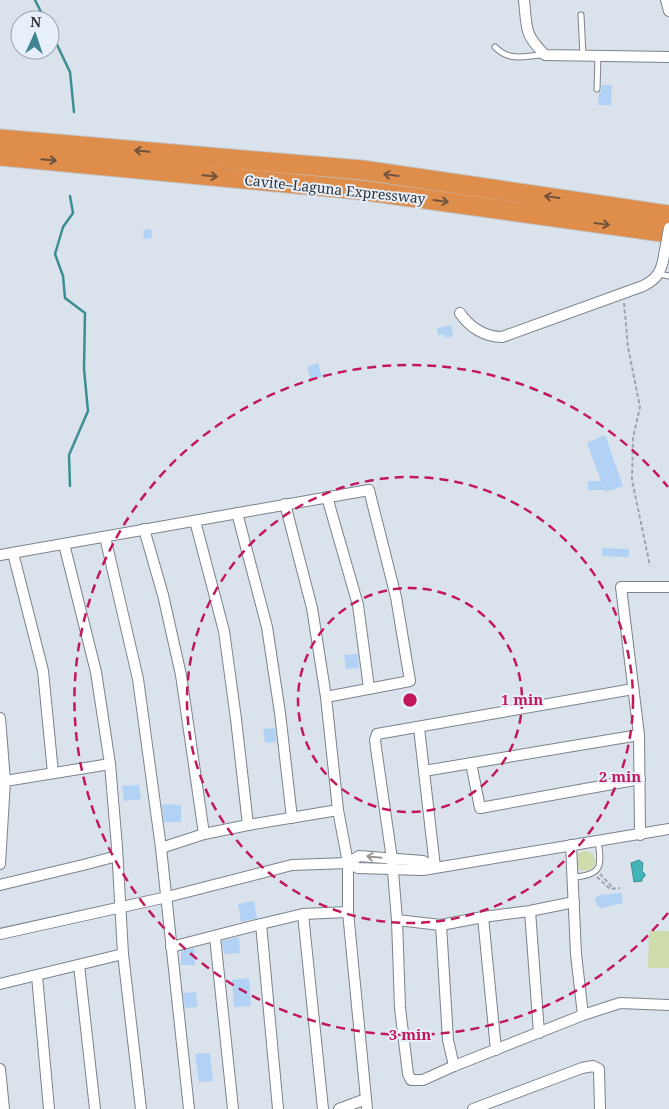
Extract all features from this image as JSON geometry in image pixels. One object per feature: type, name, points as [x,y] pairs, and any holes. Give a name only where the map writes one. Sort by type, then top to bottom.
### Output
[{"type":"highway","name":"Cavite–Laguna Expressway","points":[[0,139],[362,170],[669,215]]},
{"type":"highway","name":"Cavite–Laguna Expressway","points":[[0,156],[360,190],[669,233]]},
{"type":"street","points":[[524,0],[528,35],[545,55],[669,57]]},
{"type":"street","points":[[666,0],[669,11]]},
{"type":"street","points":[[460,314],[466,323],[484,334],[492,337],[502,337],[625,293],[664,275],[663,262],[669,228]]},
{"type":"street","points":[[0,555],[369,490],[396,597],[410,681],[326,697]]},
{"type":"street","points":[[327,497],[358,605],[369,688]]},
{"type":"street","points":[[285,504],[312,608],[326,697],[338,810],[348,863],[348,912],[366,1104],[339,1109]]},
{"type":"street","points":[[237,513],[267,627],[280,713],[292,818]]},
{"type":"street","points":[[194,520],[224,631],[248,825]]},
{"type":"street","points":[[144,530],[163,595],[181,675],[204,834]]},
{"type":"street","points":[[105,537],[138,679],[167,897],[189,1109]]},
{"type":"street","points":[[64,544],[96,672],[110,764],[123,954],[141,1109]]},
{"type":"street","points":[[13,553],[42,671],[53,773]]},
{"type":"street","points":[[640,835],[639,735],[621,588],[669,587]]},
{"type":"street","points":[[633,689],[377,734],[375,740],[392,864],[397,920],[400,1008],[408,1074],[411,1080],[423,1080],[583,1015],[620,1004],[669,1005]]},
{"type":"street","points":[[0,718],[5,781],[0,864]]},
{"type":"street","points":[[419,728],[435,867]]},
{"type":"street","points":[[424,771],[639,735]]},
{"type":"street","points":[[471,762],[480,808],[640,779]]},
{"type":"street","points":[[5,781],[110,764]]},
{"type":"street","points":[[161,848],[204,834],[338,810]]},
{"type":"street","points":[[0,934],[167,897],[292,865],[348,863],[358,868],[392,864],[423,870],[669,829]]},
{"type":"street","points":[[571,845],[574,877],[576,954],[583,1015]]},
{"type":"street","points":[[0,885],[117,856]]},
{"type":"street","points":[[397,920],[441,925],[574,902]]},
{"type":"street","points":[[530,911],[538,1033]]},
{"type":"street","points":[[171,947],[303,914],[348,912]]},
{"type":"street","points":[[303,914],[323,1109]]},
{"type":"street","points":[[483,917],[496,1050]]},
{"type":"street","points":[[261,924],[278,1109]]},
{"type":"street","points":[[441,925],[448,1040],[454,1066]]},
{"type":"street","points":[[215,937],[233,1109]]},
{"type":"street","points":[[0,984],[123,954]]},
{"type":"street","points":[[79,965],[95,1109]]},
{"type":"street","points":[[37,976],[49,1109]]},
{"type":"street","points":[[473,1109],[582,1068],[594,1066],[599,1069],[599,1108]]},
{"type":"street","points":[[0,1069],[4,1109]]},
{"type":"lane","points":[[580,15],[583,56]]},
{"type":"lane","points":[[495,47],[502,54],[512,57],[545,55]]},
{"type":"lane","points":[[597,89],[598,56]]},
{"type":"lane","points":[[574,877],[586,877],[595,872],[600,861],[598,841]]},
{"type":"path","points":[[625,293],[624,305],[628,347],[640,407],[633,438],[632,480],[650,566]]},
{"type":"path","points":[[595,872],[610,889],[620,888]]},
{"type":"green space","points":[[585,851],[592,854],[595,861],[592,868],[585,871],[578,868],[575,861],[578,854]]},
{"type":"green space","points":[[649,931],[669,931],[669,968],[648,968]]},
{"type":"water","points":[[639,860],[643,863],[642,871],[645,876],[642,881],[634,882],[631,863]]},
{"type":"building","points":[[602,85],[612,85],[611,105],[598,105]]},
{"type":"building","points":[[151,229],[152,238],[144,239],[143,230]]},
{"type":"building","points":[[451,325],[453,336],[445,338],[444,334],[438,335],[437,328]]},
{"type":"building","points":[[318,363],[322,377],[311,380],[307,367]]},
{"type":"building","points":[[605,435],[623,486],[606,492],[605,490],[588,490],[588,481],[601,481],[587,443]]},
{"type":"building","points":[[602,548],[629,549],[629,557],[602,556]]},
{"type":"building","points":[[358,654],[359,668],[346,669],[344,655]]},
{"type":"building","points":[[275,728],[276,742],[265,743],[263,729]]},
{"type":"building","points":[[139,785],[141,799],[124,801],[122,786]]},
{"type":"building","points":[[162,804],[181,805],[181,822],[164,822]]},
{"type":"building","points":[[621,893],[623,903],[601,908],[596,904],[595,899],[599,895]]},
{"type":"building","points":[[254,901],[257,918],[241,922],[238,904]]},
{"type":"building","points":[[239,937],[240,953],[224,954],[222,941]]},
{"type":"building","points":[[194,948],[195,965],[181,965],[181,951]]},
{"type":"building","points":[[249,978],[251,1006],[234,1007],[232,980]]},
{"type":"building","points":[[196,992],[197,1007],[185,1008],[183,993]]},
{"type":"building","points":[[210,1053],[213,1081],[199,1082],[195,1054]]},
{"type":"waterway","points":[[35,0],[40,10]]},
{"type":"waterway","points":[[60,51],[70,72],[74,112]]},
{"type":"waterway","points":[[70,196],[73,213],[63,227],[55,254],[63,276],[65,298],[85,313],[84,369],[88,411],[69,455],[70,486]]}]
